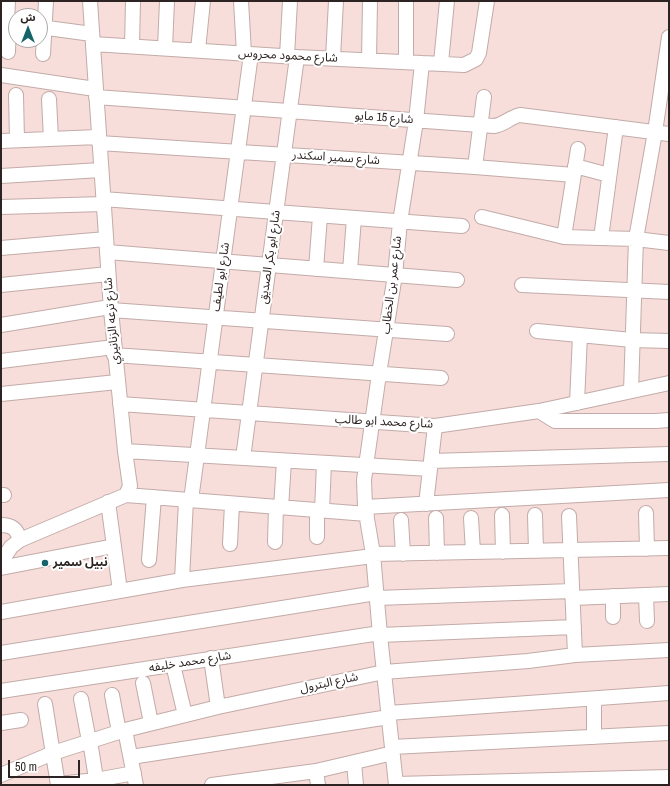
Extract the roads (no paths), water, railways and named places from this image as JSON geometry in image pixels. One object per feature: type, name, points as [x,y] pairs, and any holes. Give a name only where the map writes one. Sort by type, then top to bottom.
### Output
[{"type":"street","name":"شارع ترعه الزنانيري","points":[[90,1],[110,309],[117,382],[130,486],[126,495]]},
{"type":"street","points":[[132,46],[133,1]]},
{"type":"street","points":[[166,48],[167,1]]},
{"type":"street","points":[[198,50],[203,1]]},
{"type":"street","name":"شارع ابو لطيف","points":[[182,580],[188,500],[197,455],[244,108],[247,53],[242,1]]},
{"type":"street","name":"شارع ابو بكر الصديق","points":[[243,458],[290,111],[292,56],[290,1]]},
{"type":"street","points":[[333,58],[336,1]]},
{"type":"street","points":[[368,60],[370,1]]},
{"type":"street","points":[[406,1],[406,62]]},
{"type":"street","points":[[441,64],[447,1]]},
{"type":"street","name":"شارع محمود محروس","points":[[48,29],[132,46],[464,65],[476,59],[479,53],[487,1]]},
{"type":"street","points":[[631,391],[636,239],[662,133],[668,45]]},
{"type":"street","points":[[42,48],[42,54]]},
{"type":"street","name":"شارع عمر بن الخطاب","points":[[396,785],[373,555],[366,511],[364,480],[395,275],[400,222],[416,121],[422,62]]},
{"type":"street","name":"شارع 15 مايو","points":[[1,75],[96,93],[244,108],[499,126],[511,118],[520,115],[662,133]]},
{"type":"street","points":[[16,95],[17,140]]},
{"type":"street","points":[[475,167],[484,97]]},
{"type":"street","points":[[50,99],[51,139]]},
{"type":"street","points":[[600,238],[616,127]]},
{"type":"street","name":"شارع سمير اسكندر","points":[[1,141],[51,139],[98,140],[284,155],[475,167],[575,170],[609,176]]},
{"type":"street","points":[[564,237],[578,149]]},
{"type":"street","points":[[1,176],[101,170]]},
{"type":"street","points":[[1,207],[103,202],[276,212],[462,226]]},
{"type":"street","points":[[316,269],[320,216]]},
{"type":"street","points":[[482,217],[564,237],[636,239],[669,243]]},
{"type":"street","points":[[350,271],[354,218]]},
{"type":"street","points":[[1,248],[106,245],[223,261],[457,280]]},
{"type":"street","points":[[1,284],[108,274]]},
{"type":"street","points":[[522,285],[669,292]]},
{"type":"street","points":[[1,325],[110,309],[215,318],[447,334]]},
{"type":"street","points":[[537,331],[632,340],[669,341]]},
{"type":"street","points":[[577,403],[580,335]]},
{"type":"street","points":[[1,361],[114,351],[209,362],[441,378]]},
{"type":"street","points":[[1,394],[117,382]]},
{"type":"street","name":"شارع محمد ابو طالب","points":[[120,404],[435,426],[539,411],[669,383]]},
{"type":"street","points":[[539,411],[555,421],[669,420]]},
{"type":"street","points":[[426,504],[435,426]]},
{"type":"street","points":[[125,451],[367,466],[430,465],[669,454]]},
{"type":"street","points":[[274,542],[284,461]]},
{"type":"street","points":[[317,537],[324,463]]},
{"type":"street","points":[[1,561],[11,547],[20,540],[126,495],[320,511],[366,511],[426,504],[669,490]]},
{"type":"street","points":[[149,560],[154,498]]},
{"type":"street","points":[[108,502],[120,591]]},
{"type":"street","points":[[230,544],[232,504]]},
{"type":"street","points":[[646,513],[647,549]]},
{"type":"street","points":[[502,515],[503,552]]},
{"type":"street","points":[[535,515],[536,551]]},
{"type":"street","points":[[569,516],[575,655]]},
{"type":"street","points":[[436,518],[437,553]]},
{"type":"street","points":[[471,518],[473,552]]},
{"type":"street","points":[[401,520],[402,554]]},
{"type":"street","points":[[1,525],[14,527],[20,540]]},
{"type":"street","points":[[1,568],[114,546]]},
{"type":"street","points":[[1,612],[182,580],[373,555],[669,548]]},
{"type":"street","points":[[1,653],[377,596],[613,596],[669,594]]},
{"type":"street","points":[[646,595],[648,621]]},
{"type":"street","points":[[613,596],[613,617]]},
{"type":"street","name":"شارع محمد خليفه","points":[[1,691],[211,658],[380,634],[574,627]]},
{"type":"street","name":"شارع البترول","points":[[1,775],[53,753],[151,723],[218,707],[384,672],[528,661],[575,655],[669,650]]},
{"type":"street","points":[[211,658],[218,707]]},
{"type":"street","points":[[175,672],[185,715]]},
{"type":"street","points":[[143,683],[151,723]]},
{"type":"street","points":[[131,757],[389,715],[669,693]]},
{"type":"street","points":[[45,704],[58,785],[135,779],[131,757],[112,695]]},
{"type":"street","points":[[81,699],[97,782]]},
{"type":"street","points":[[594,699],[594,736]]},
{"type":"street","points":[[1,723],[21,720]]},
{"type":"street","points":[[212,785],[232,784],[316,771],[354,763],[393,750],[594,736],[669,733]]},
{"type":"street","points":[[354,763],[356,785]]},
{"type":"street","points":[[316,771],[318,785]]},
{"type":"street","points":[[396,785],[669,777]]},
{"type":"place","name":"نبيل سمير","points":[[45,563]]}]
